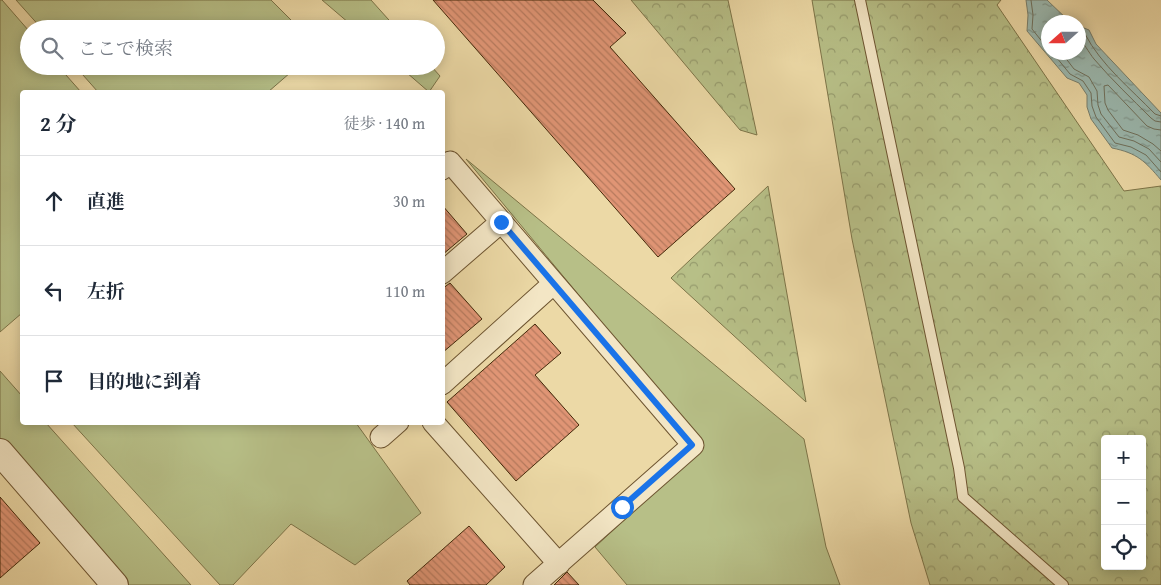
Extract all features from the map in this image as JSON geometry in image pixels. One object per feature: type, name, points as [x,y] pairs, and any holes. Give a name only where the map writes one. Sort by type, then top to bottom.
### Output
[{"type":"street","points":[[445,166],[450,162],[692,445],[534,585]]},
{"type":"street","points":[[445,270],[501,222]]},
{"type":"street","points":[[445,381],[554,283]]},
{"type":"street","points":[[381,437],[395,425]]},
{"type":"street","points":[[436,425],[559,564]]},
{"type":"street","points":[[0,452],[115,585]]},
{"type":"lane","points":[[860,0],[957,458],[963,497],[1062,585]]},
{"type":"green space","points":[[0,0],[2,0],[20,21],[20,75],[66,75],[79,90],[20,90],[20,315],[0,332]]},
{"type":"green space","points":[[16,0],[271,0],[291,20],[34,20]]},
{"type":"green space","points":[[322,0],[371,0],[389,20],[345,20]]},
{"type":"green space","points":[[631,0],[728,0],[757,135],[740,130]]},
{"type":"green space","points":[[812,0],[1001,0],[997,5],[1124,191],[1161,186],[1161,585],[930,585],[911,523],[852,239]]},
{"type":"green space","points":[[83,75],[288,75],[270,90],[96,90]]},
{"type":"green space","points":[[409,75],[439,75],[430,90],[427,90]]},
{"type":"green space","points":[[466,159],[804,439],[826,547],[840,585],[627,585],[595,547],[704,446]]},
{"type":"green space","points":[[768,186],[806,402],[671,278]]},
{"type":"green space","points":[[0,371],[20,394],[20,425],[48,425],[191,585],[127,585],[0,446]]},
{"type":"green space","points":[[74,425],[357,425],[421,513],[355,565],[291,524],[233,585],[220,585]]},
{"type":"water","points":[[1026,0],[1047,0],[1063,15],[1041,15],[1041,47],[1027,31],[1028,15]]},
{"type":"water","points":[[1086,29],[1089,30],[1096,44],[1161,113],[1161,180],[1134,155],[1112,148],[1091,119],[1087,107],[1087,95],[1079,83],[1067,78],[1052,60],[1086,60]]},
{"type":"building","points":[[433,0],[593,0],[626,33],[610,47],[735,189],[658,257]]},
{"type":"building","points":[[445,208],[467,234],[445,252]]},
{"type":"building","points":[[450,283],[482,319],[445,350],[445,287]]},
{"type":"building","points":[[535,324],[561,353],[535,375],[579,425],[516,481],[447,402]]},
{"type":"building","points":[[0,497],[40,543],[0,578]]},
{"type":"building","points":[[469,526],[505,567],[486,585],[410,585],[407,581]]},
{"type":"building","points":[[567,572],[579,585],[554,585]]},
{"type":"route","points":[[501,222],[692,445],[622,507]]}]
